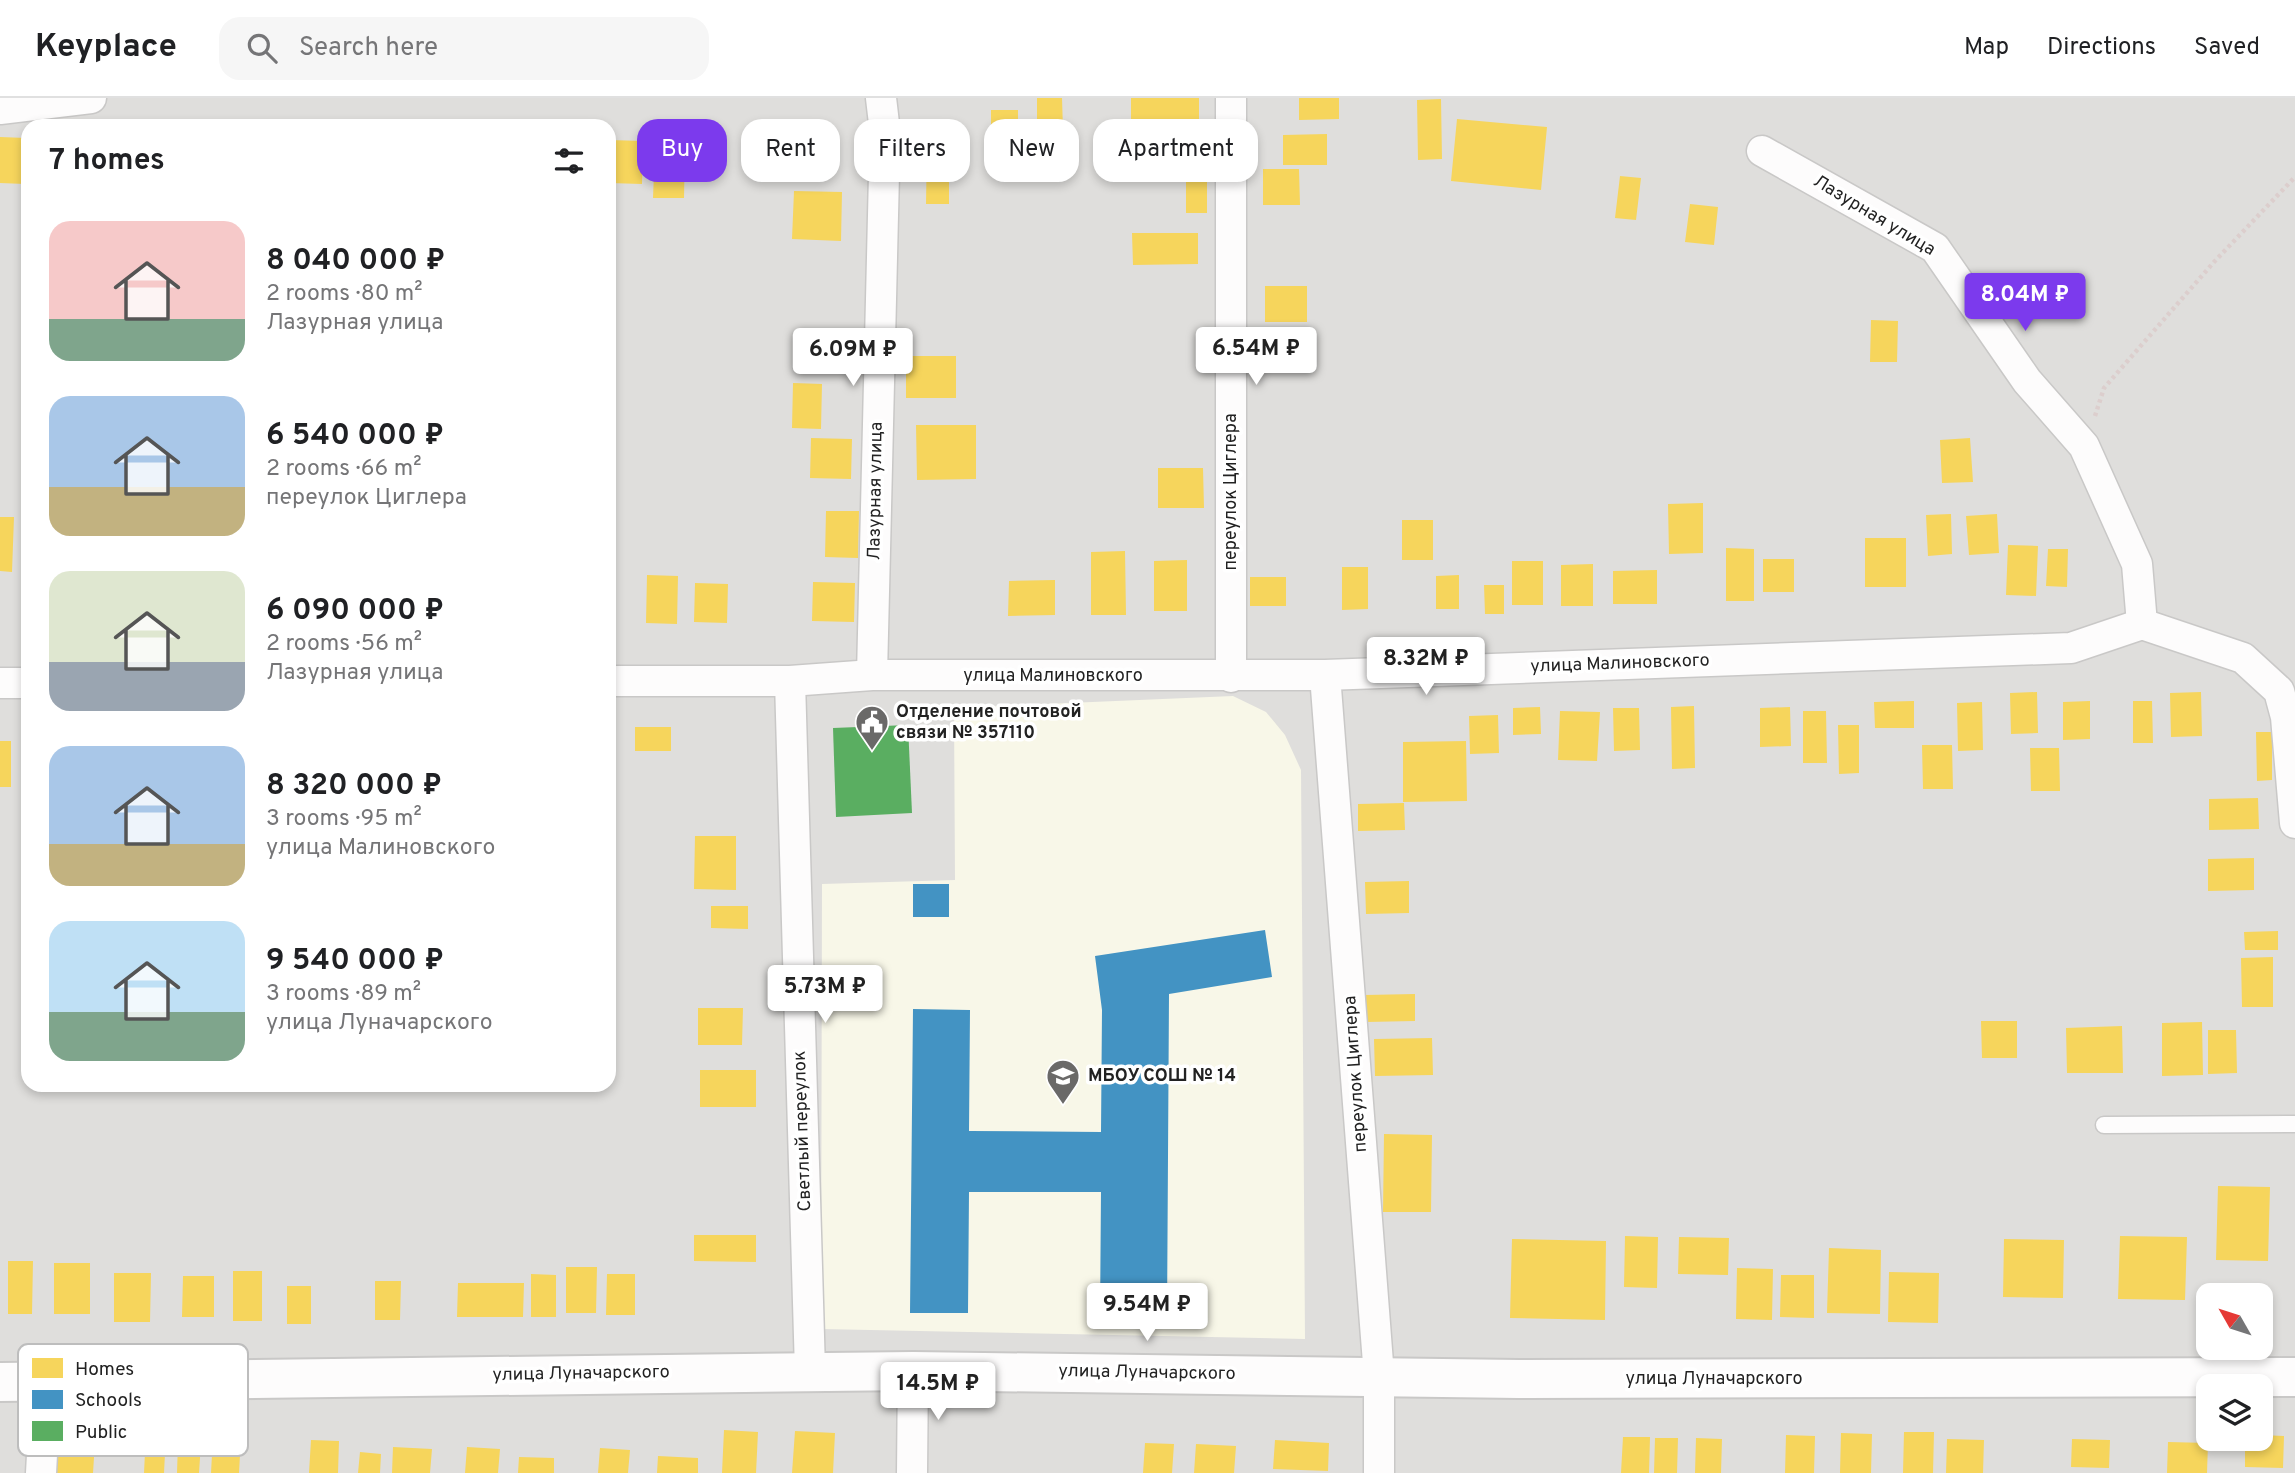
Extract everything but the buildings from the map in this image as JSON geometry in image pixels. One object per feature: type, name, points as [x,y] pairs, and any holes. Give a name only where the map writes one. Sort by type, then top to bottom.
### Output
[{"type":"street","points":[[0,110],[91,98]]},
{"type":"street","name":"Лазурная улица","points":[[872,675],[885,132],[881,98]]},
{"type":"street","name":"переулок Циглера","points":[[1231,98],[1231,677]]},
{"type":"street","name":"Лазурная улица","points":[[1762,151],[1935,248],[2027,381],[2084,446],[2137,564],[2142,624]]},
{"type":"street","points":[[2142,624],[2243,658],[2279,691],[2286,717],[2295,823]]},
{"type":"street","name":"улица Малиновского","points":[[616,681],[790,681],[872,675],[1325,675],[2071,648],[2142,624]]},
{"type":"street","name":"переулок Циглера","points":[[1325,675],[1379,1376],[1379,1473]]},
{"type":"street","name":"Светлый переулок","points":[[790,681],[810,1371]]},
{"type":"street","points":[[0,683],[21,683]]},
{"type":"street","name":"улица Луначарского","points":[[248,1378],[810,1371],[1379,1376],[1519,1380],[2295,1377]]},
{"type":"street","points":[[912,1473],[913,1371]]},
{"type":"street","name":"улица Луначарского","points":[[0,1382],[18,1382]]},
{"type":"lane","points":[[2104,1125],[2295,1124]]},
{"type":"path","points":[[2084,446],[2104,388],[2214,262],[2295,177]]},
{"type":"shaded area","points":[[0,98],[2295,98],[2295,1473],[0,1473]]},
{"type":"shaded area","name":"МБОУ СОШ № 14","points":[[1233,696],[1266,712],[1285,735],[1301,770],[1305,1339],[821,1329],[822,884],[955,880],[954,708]]},
{"type":"place","name":"Отделение почтовой связи № 357110","points":[[872,752]]},
{"type":"place","name":"МБОУ СОШ № 14","points":[[1063,1106]]}]
